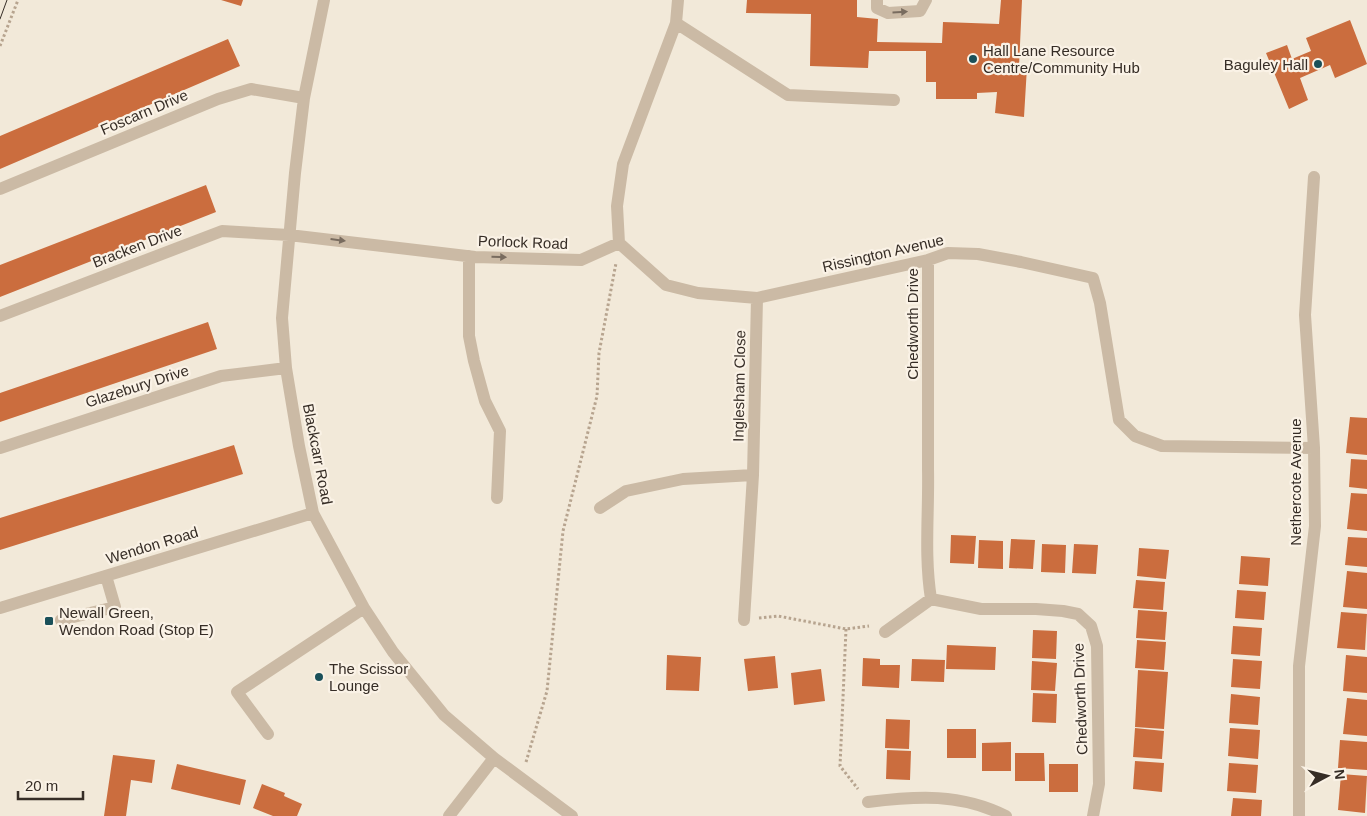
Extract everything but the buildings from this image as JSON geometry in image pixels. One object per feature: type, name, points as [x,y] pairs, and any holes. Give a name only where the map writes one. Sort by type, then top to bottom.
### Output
[{"type":"street","name":"Blackcarr Road","points":[[324,0],[304,98],[282,318],[286,368],[313,513],[346,578],[364,608],[393,652],[444,715],[494,758],[572,816]]},
{"type":"street","points":[[619,243],[617,206],[623,164],[676,23],[678,0]]},
{"type":"street","points":[[877,0],[877,8],[888,13],[920,11],[926,0]]},
{"type":"street","points":[[676,23],[788,95],[894,100]]},
{"type":"street","name":"Foscarn Drive","points":[[0,189],[218,98],[251,89],[304,98]]},
{"type":"street","name":"Nethercote Avenue","points":[[1299,816],[1299,666],[1315,526],[1314,448],[1305,315],[1314,177]]},
{"type":"street","name":"Bracken Drive","points":[[0,316],[222,231],[289,235]]},
{"type":"street","name":"Porlock Road","points":[[289,235],[469,256],[581,260],[619,243]]},
{"type":"street","name":"Rissington Avenue","points":[[619,243],[666,286],[698,293],[757,298],[928,260],[948,253],[978,254],[1093,278],[1100,303],[1120,420],[1135,436],[1162,446],[1314,448]]},
{"type":"street","points":[[469,256],[469,336],[485,401],[500,431],[497,498]]},
{"type":"street","name":"Chedworth Drive","points":[[928,260],[928,472],[926,520],[927,574],[931,599],[980,609],[1063,610],[1078,614],[1091,626],[1097,646],[1099,784],[1093,816]]},
{"type":"street","name":"Inglesham Close","points":[[744,620],[753,475],[757,298]]},
{"type":"street","name":"Glazebury Drive","points":[[0,448],[221,376],[286,368]]},
{"type":"street","points":[[600,508],[626,491],[683,479],[753,475]]},
{"type":"street","name":"Wendon Road","points":[[0,608],[313,513]]},
{"type":"street","points":[[60,620],[115,607],[106,576]]},
{"type":"street","points":[[885,632],[931,599]]},
{"type":"street","points":[[268,734],[237,692],[364,608]]},
{"type":"street","points":[[449,816],[494,758]]},
{"type":"street","points":[[868,802],[944,797],[988,807],[1006,816]]},
{"type":"path","points":[[0,46],[18,0]]},
{"type":"path","points":[[521,778],[547,691],[563,531],[597,396],[599,353],[619,243]]},
{"type":"path","points":[[744,620],[778,616],[846,628],[897,623]]},
{"type":"path","points":[[846,628],[840,766],[868,802]]},
{"type":"tram line","points":[[0,19],[7,0]]},
{"type":"place","name":"Hall Lane Resource Centre/Community Hub","points":[[973,59]]},
{"type":"place","name":"Baguley Hall","points":[[1318,64]]},
{"type":"place","name":"Newall Green, Wendon Road (Stop E)","points":[[49,621]]},
{"type":"place","name":"The Scissor Lounge","points":[[319,677]]}]
